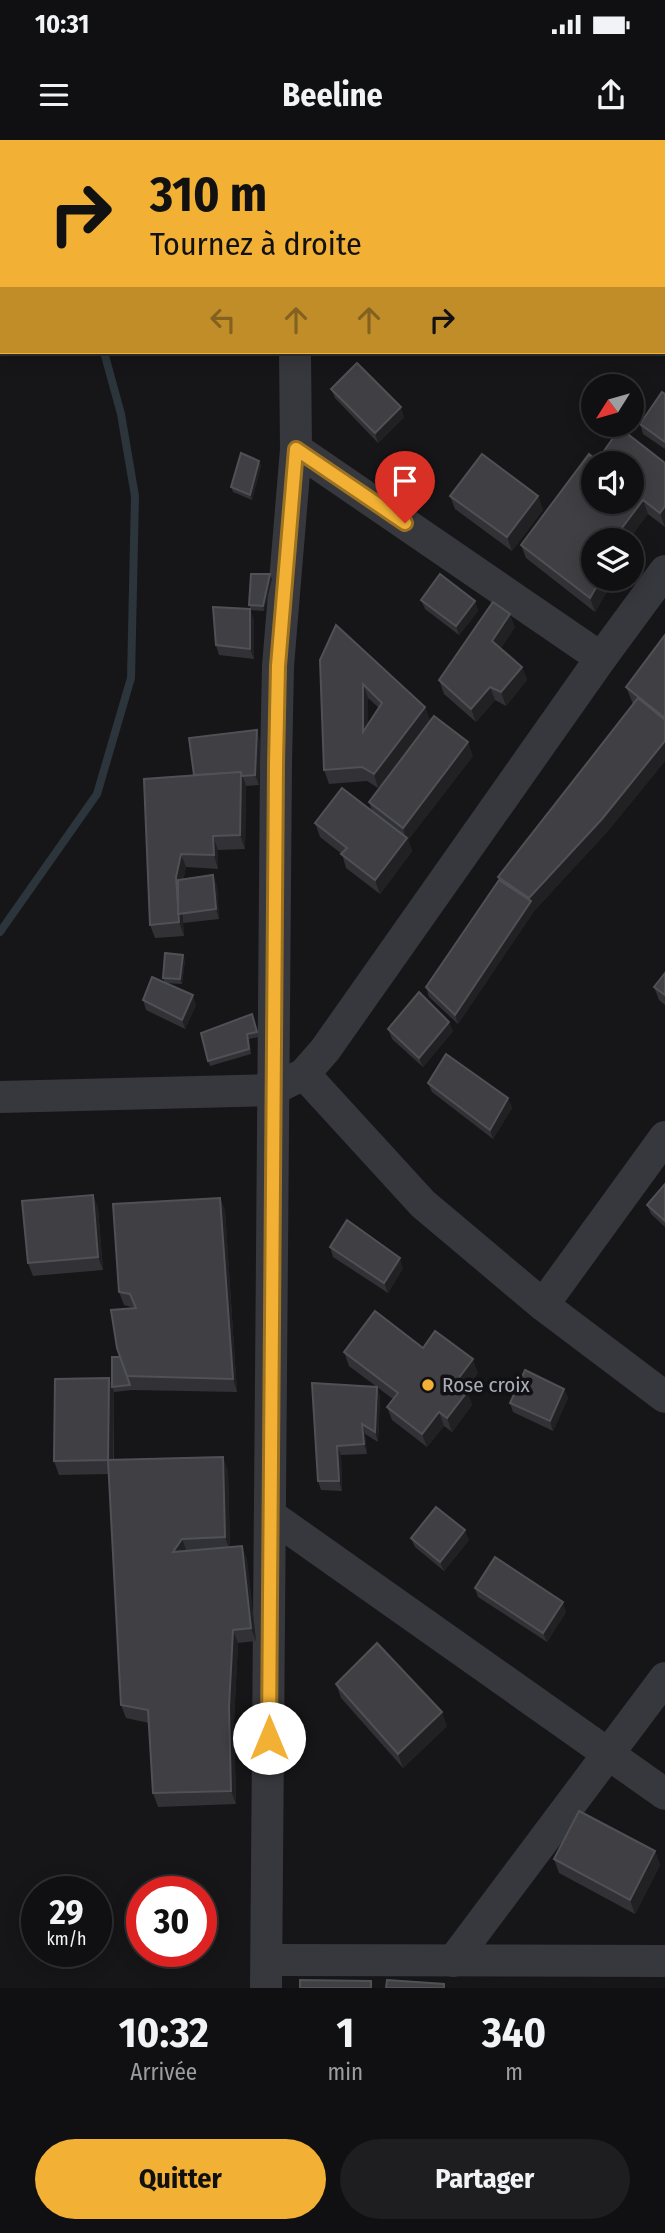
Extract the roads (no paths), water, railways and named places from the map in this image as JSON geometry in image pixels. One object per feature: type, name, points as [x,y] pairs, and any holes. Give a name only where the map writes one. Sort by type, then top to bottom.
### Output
[{"type":"street","points":[[295,354],[296,449],[278,666],[272,1090],[267,1974],[453,1961],[665,1961]]},
{"type":"street","points":[[296,449],[601,658]]},
{"type":"street","points":[[0,1097],[272,1090],[304,1074],[325,1050],[665,571]]},
{"type":"street","points":[[304,1074],[423,1204],[543,1305],[665,1397]]},
{"type":"street","points":[[543,1305],[665,1137]]},
{"type":"street","points":[[270,1515],[665,1794]]},
{"type":"street","points":[[453,1961],[665,1678]]},
{"type":"waterway","points":[[0,932],[97,794],[131,678],[135,496],[121,414],[105,354]]},
{"type":"place","name":"Rose croix","points":[[428,1385]]}]
